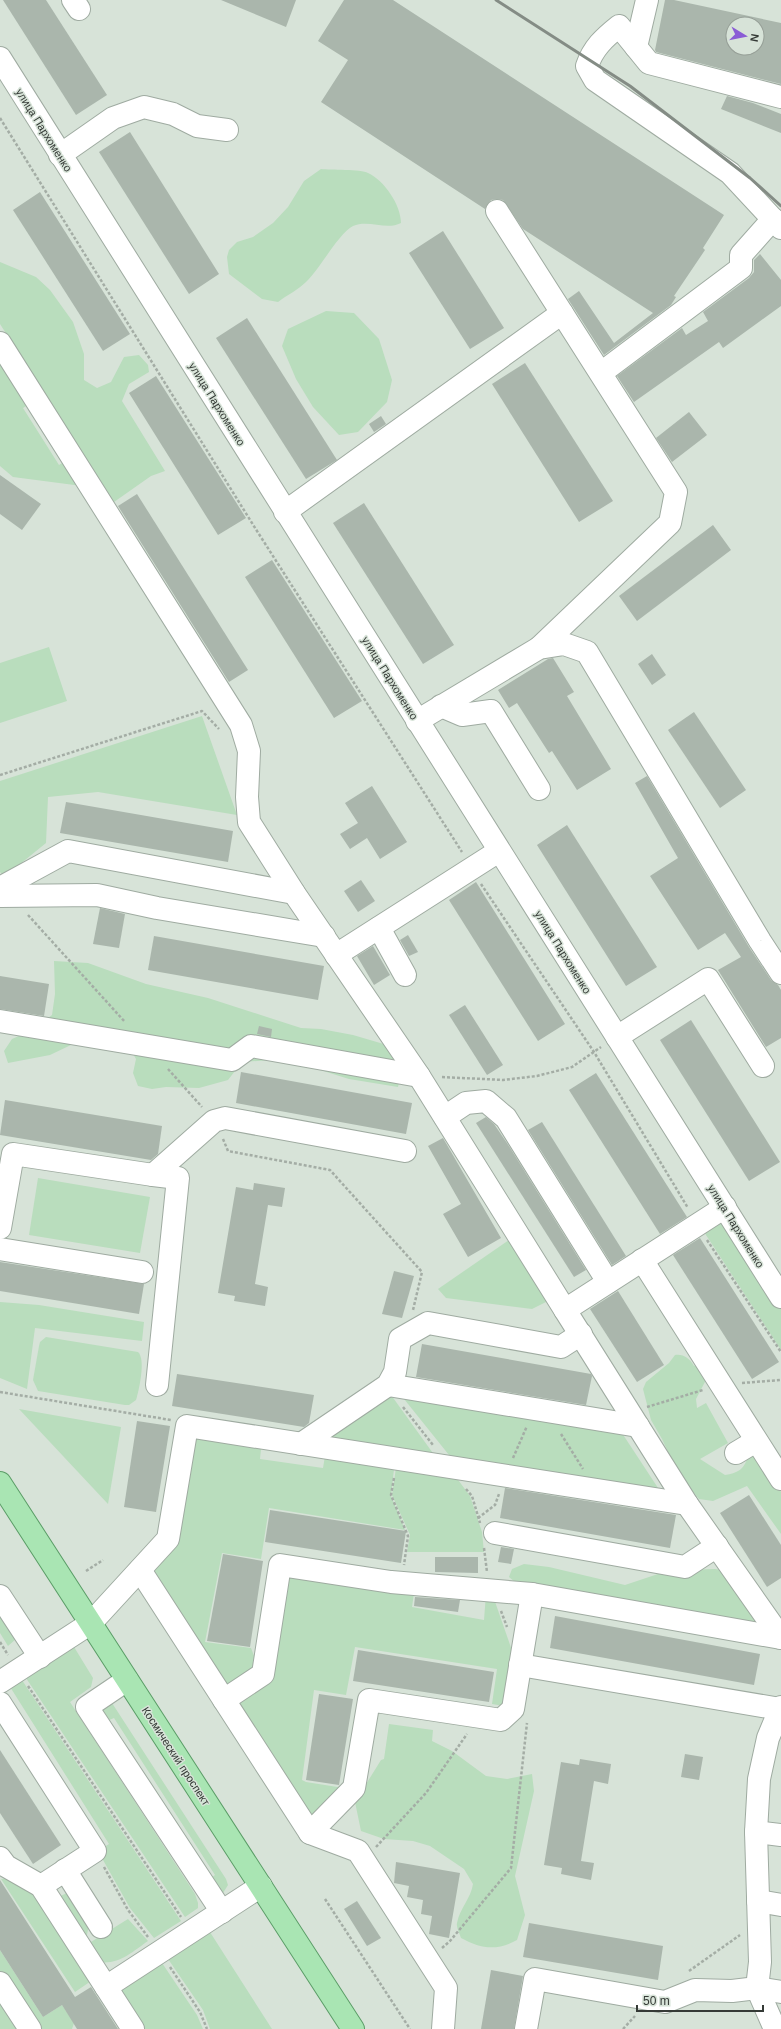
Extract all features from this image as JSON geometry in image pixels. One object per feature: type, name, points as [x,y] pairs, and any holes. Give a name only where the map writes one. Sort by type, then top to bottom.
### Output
[{"type":"main road","name":"Космический проспект","points":[[0,1483],[353,2029]]},
{"type":"street","points":[[636,47],[647,0]]},
{"type":"street","points":[[601,373],[741,268],[741,255],[777,224],[730,173],[595,80],[589,72],[587,66],[595,49],[601,40],[619,26],[649,63],[781,97]]},
{"type":"street","name":"улица Пархоменко","points":[[0,58],[781,1297]]},
{"type":"street","points":[[60,155],[114,118],[144,107],[173,114],[197,126],[227,130]]},
{"type":"street","points":[[417,721],[539,648],[670,524],[676,492],[497,211]]},
{"type":"street","points":[[285,512],[562,313]]},
{"type":"street","points":[[0,342],[241,725],[249,751],[247,797],[250,822],[294,893],[419,1076],[581,1334],[641,1417],[687,1504],[781,1638]]},
{"type":"street","points":[[539,648],[564,644],[587,652],[760,941],[781,973]]},
{"type":"street","points":[[441,706],[462,715],[491,711],[539,789]]},
{"type":"street","points":[[4,893],[68,851],[294,893]]},
{"type":"street","points":[[336,955],[499,851]]},
{"type":"street","points":[[4,893],[97,895],[157,908],[324,936]]},
{"type":"street","points":[[379,928],[405,975]]},
{"type":"street","points":[[617,1037],[708,979],[763,1066]]},
{"type":"street","points":[[0,1021],[232,1060],[251,1046],[419,1076]]},
{"type":"street","points":[[445,1117],[466,1103],[486,1101],[506,1118],[608,1282]]},
{"type":"street","points":[[153,1175],[214,1121],[225,1118],[405,1151]]},
{"type":"street","points":[[0,1228],[13,1154],[178,1178],[157,1385]]},
{"type":"street","points":[[566,1310],[725,1207]]},
{"type":"street","points":[[0,1249],[142,1272]]},
{"type":"street","points":[[642,1260],[781,1479]]},
{"type":"street","points":[[300,1444],[388,1385],[395,1372],[400,1339],[428,1323],[561,1347],[581,1334]]},
{"type":"street","points":[[388,1385],[548,1411],[641,1417]]},
{"type":"street","points":[[0,1682],[91,1623],[168,1539],[187,1426],[396,1460],[687,1504]]},
{"type":"street","points":[[736,1453],[756,1441]]},
{"type":"street","points":[[487,1534],[685,1567],[717,1546]]},
{"type":"street","points":[[224,1700],[263,1674],[280,1565],[401,1583],[532,1594],[781,1638]]},
{"type":"street","points":[[140,1570],[310,1833],[358,1851],[364,1860],[446,1988],[442,2029]]},
{"type":"street","points":[[310,1833],[354,1788],[369,1700],[501,1720],[513,1708],[532,1594]]},
{"type":"street","points":[[0,1596],[40,1657]]},
{"type":"street","points":[[520,1665],[780,1708],[768,1738],[759,1779],[756,1832],[760,1962],[757,1988],[775,2029]]},
{"type":"street","points":[[127,1680],[87,1707],[222,1912]]},
{"type":"street","points":[[0,1703],[95,1850],[40,1886]]},
{"type":"street","points":[[756,1832],[781,1835]]},
{"type":"street","points":[[2,1864],[40,1886],[133,2029]]},
{"type":"street","points":[[65,1870],[101,1927]]},
{"type":"street","points":[[106,1987],[261,1886]]},
{"type":"street","points":[[758,1911],[781,1905]]},
{"type":"street","points":[[526,2029],[535,1979],[665,2002],[695,1990],[757,1988],[781,1992]]},
{"type":"street","points":[[0,1982],[30,2029]]},
{"type":"path","points":[[0,118],[257,531],[458,844],[471,869],[594,1052],[698,1225],[781,1352]]},
{"type":"path","points":[[0,775],[202,711],[223,733]]},
{"type":"path","points":[[4,893],[126,1023]]},
{"type":"path","points":[[419,1076],[503,1080],[537,1076],[572,1067],[617,1037]]},
{"type":"path","points":[[147,1046],[214,1121],[228,1152],[330,1170],[422,1272],[410,1320],[428,1323]]},
{"type":"path","points":[[641,1417],[721,1385],[781,1380]]},
{"type":"path","points":[[388,1385],[472,1496],[487,1534],[487,1573],[507,1628]]},
{"type":"path","points":[[0,1392],[179,1421]]},
{"type":"path","points":[[548,1411],[596,1490]]},
{"type":"path","points":[[396,1460],[391,1495],[408,1536],[401,1583]]},
{"type":"path","points":[[86,1571],[103,1560]]},
{"type":"path","points":[[0,1642],[191,1932]]},
{"type":"path","points":[[364,1860],[426,1793],[479,1717]]},
{"type":"path","points":[[428,1960],[450,1941],[511,1868],[527,1719]]},
{"type":"path","points":[[325,1899],[410,2029]]},
{"type":"path","points":[[687,1972],[758,1911]]},
{"type":"green space","points":[[321,169],[359,171],[374,176],[380,181],[395,201],[401,223],[389,226],[359,224],[353,226],[341,236],[303,285],[278,302],[262,299],[229,274],[227,257],[229,250],[237,242],[253,237],[273,223],[288,207],[304,181]]},
{"type":"green space","points":[[0,262],[36,277],[50,290],[73,322],[84,354],[84,380],[97,388],[111,382],[124,357],[139,355],[148,365],[149,372],[129,384],[122,401],[165,471],[151,476],[114,502],[0,324]]},
{"type":"green space","points":[[326,311],[354,313],[379,339],[392,380],[387,402],[358,432],[339,435],[313,407],[296,379],[282,346],[288,329]]},
{"type":"green space","points":[[0,348],[34,401],[23,408],[59,465],[70,458],[82,486],[13,477],[0,466]]},
{"type":"green space","points":[[49,647],[67,701],[0,723],[0,663]]},
{"type":"green space","points":[[202,716],[237,815],[98,792],[48,797],[46,843],[4,877],[0,872],[0,781]]},
{"type":"green space","points":[[54,961],[88,963],[146,984],[208,998],[301,1028],[321,1029],[353,1035],[387,1045],[403,1063],[398,1087],[349,1079],[285,1059],[242,1062],[228,1080],[199,1088],[166,1087],[152,1089],[138,1086],[133,1073],[136,1059],[120,1031],[73,1044],[50,1055],[8,1063],[4,1051],[12,1039],[30,1031],[52,1015],[55,994]]},
{"type":"green space","points":[[38,1178],[150,1197],[140,1253],[29,1235]]},
{"type":"green space","points":[[720,1215],[781,1302],[781,1350],[706,1235],[703,1228]]},
{"type":"green space","points":[[509,1240],[548,1301],[532,1309],[446,1298],[438,1289]]},
{"type":"green space","points":[[0,1302],[39,1305],[144,1322],[142,1341],[35,1328],[27,1389],[0,1378]]},
{"type":"green space","points":[[46,1337],[138,1352],[142,1368],[136,1400],[129,1405],[125,1405],[38,1391],[33,1380],[40,1342]]},
{"type":"green space","points":[[675,1355],[686,1357],[694,1366],[699,1363],[707,1378],[696,1399],[697,1408],[706,1403],[728,1443],[700,1459],[725,1475],[739,1471],[748,1458],[756,1452],[775,1479],[781,1492],[781,1534],[747,1486],[713,1501],[699,1499],[678,1473],[651,1420],[643,1389],[646,1382],[669,1363]]},
{"type":"green space","points":[[386,1388],[440,1463],[313,1440]]},
{"type":"green space","points":[[396,1389],[620,1430],[660,1491],[453,1460]]},
{"type":"green space","points":[[19,1409],[121,1427],[108,1504]]},
{"type":"green space","points":[[188,1427],[262,1439],[260,1459],[323,1468],[326,1450],[355,1463],[381,1467],[395,1460],[391,1496],[405,1530],[269,1508],[261,1559],[222,1553],[205,1642],[251,1648],[261,1674],[224,1698],[143,1570],[168,1541]]},
{"type":"green space","points":[[397,1461],[450,1469],[470,1496],[482,1532],[484,1552],[407,1552],[410,1535],[392,1495]]},
{"type":"green space","points":[[524,1564],[549,1567],[625,1585],[661,1573],[682,1570],[715,1569],[731,1571],[758,1623],[515,1582],[509,1577],[512,1569]]},
{"type":"green space","points":[[281,1566],[415,1586],[412,1607],[484,1620],[486,1594],[492,1593],[517,1665],[510,1707],[492,1704],[497,1669],[355,1647],[346,1695],[314,1690],[302,1780],[306,1782],[350,1789],[311,1830],[226,1700],[265,1675]]},
{"type":"green space","points":[[0,1601],[16,1639],[8,1646],[0,1633]]},
{"type":"green space","points":[[71,1642],[93,1678],[91,1687],[70,1702],[195,1894],[198,1908],[185,1917],[22,1672]]},
{"type":"green space","points":[[18,1674],[181,1921],[154,1938],[130,1908],[98,1851],[109,1844],[7,1682]]},
{"type":"green space","points":[[112,1703],[226,1879],[228,1885],[223,1893],[210,1879],[215,1875],[114,1718],[107,1721],[96,1709]]},
{"type":"green space","points":[[389,1724],[433,1730],[432,1741],[452,1751],[486,1776],[507,1779],[532,1774],[534,1791],[515,1876],[525,1915],[517,1940],[510,1944],[489,1947],[468,1942],[461,1938],[457,1925],[458,1918],[470,1894],[473,1884],[464,1869],[430,1846],[413,1841],[384,1839],[361,1831],[355,1802],[381,1760],[384,1759]]},
{"type":"green space","points":[[20,1877],[54,1899],[67,1893],[89,1925],[85,1944],[97,1977],[75,1992],[1,1879]]},
{"type":"green space","points":[[128,1919],[148,1941],[119,1960],[113,1962],[99,1962],[86,1945]]},
{"type":"green space","points":[[208,1929],[272,2029],[210,2029],[203,2010],[166,1956]]},
{"type":"green space","points":[[0,1950],[43,2017],[62,2005],[74,2023],[72,2029],[0,2029]]},
{"type":"green space","points":[[158,1957],[197,2015],[203,2029],[136,2029],[110,1988]]},
{"type":"building","points":[[3,0],[46,0],[107,95],[76,115]]},
{"type":"building","points":[[221,0],[296,0],[286,27]]},
{"type":"building","points":[[344,0],[393,0],[724,215],[703,248],[705,250],[674,296],[676,297],[671,305],[604,355],[568,299],[579,291],[614,343],[653,313],[523,229],[503,200],[491,200],[485,209],[321,102],[348,60],[318,41]]},
{"type":"building","points":[[665,0],[674,0],[748,16],[725,16],[725,56],[765,56],[765,20],[781,23],[781,84],[656,52],[655,50]]},
{"type":"building","points":[[727,96],[753,103],[781,114],[781,133],[721,109]]},
{"type":"building","points":[[130,132],[219,274],[189,294],[99,152]]},
{"type":"building","points":[[40,192],[130,334],[103,351],[13,210]]},
{"type":"building","points":[[443,231],[504,328],[470,349],[409,253]]},
{"type":"building","points":[[760,254],[781,280],[781,306],[723,348],[719,342],[634,402],[617,376],[682,328],[686,335],[708,321],[703,312],[749,278],[754,272],[754,260]]},
{"type":"building","points":[[247,318],[337,460],[306,479],[216,338]]},
{"type":"building","points":[[525,363],[613,501],[579,522],[492,384]]},
{"type":"building","points":[[156,376],[246,518],[218,535],[129,393]]},
{"type":"building","points":[[689,412],[707,435],[672,462],[656,438]]},
{"type":"building","points":[[381,416],[386,424],[374,432],[369,424]]},
{"type":"building","points":[[0,475],[41,504],[22,530],[0,514]]},
{"type":"building","points":[[137,494],[248,670],[229,682],[118,506]]},
{"type":"building","points":[[364,503],[454,645],[423,664],[333,523]]},
{"type":"building","points":[[713,525],[731,550],[637,621],[619,596]]},
{"type":"building","points":[[272,560],[362,701],[334,718],[245,577]]},
{"type":"building","points":[[652,654],[666,675],[652,685],[638,664]]},
{"type":"building","points":[[553,658],[574,692],[567,696],[611,769],[577,790],[552,751],[549,753],[517,703],[509,708],[498,690],[548,659]]},
{"type":"building","points":[[694,712],[746,790],[720,808],[668,730]]},
{"type":"building","points":[[647,776],[749,947],[771,980],[778,985],[781,990],[781,1038],[766,1047],[718,970],[741,957],[725,933],[698,950],[650,876],[678,858],[635,783]]},
{"type":"building","points":[[372,786],[407,842],[380,859],[367,838],[350,849],[340,834],[358,823],[345,803]]},
{"type":"building","points":[[66,802],[233,831],[228,862],[60,833]]},
{"type":"building","points":[[567,825],[657,967],[626,986],[537,845]]},
{"type":"building","points":[[361,880],[375,901],[358,912],[344,891]]},
{"type":"building","points":[[476,882],[565,1024],[538,1041],[449,900]]},
{"type":"building","points":[[100,908],[125,914],[119,948],[93,944]]},
{"type":"building","points":[[408,935],[418,952],[409,956],[400,940]]},
{"type":"building","points":[[154,936],[324,966],[318,1000],[148,970]]},
{"type":"building","points":[[373,946],[390,975],[374,985],[357,956]]},
{"type":"building","points":[[0,976],[49,984],[44,1016],[0,1009]]},
{"type":"building","points":[[465,1005],[503,1065],[487,1075],[449,1015]]},
{"type":"building","points":[[691,1020],[780,1162],[749,1181],[660,1040]]},
{"type":"building","points":[[259,1026],[272,1029],[271,1037],[257,1034]]},
{"type":"building","points":[[241,1072],[412,1103],[406,1134],[236,1103]]},
{"type":"building","points":[[596,1073],[687,1217],[660,1234],[569,1090]]},
{"type":"building","points":[[5,1100],[162,1126],[158,1154],[151,1160],[0,1135]]},
{"type":"building","points":[[486,1117],[494,1124],[507,1143],[586,1270],[574,1277],[476,1123]]},
{"type":"building","points":[[542,1122],[626,1256],[612,1265],[528,1130]]},
{"type":"building","points":[[443,1138],[501,1238],[468,1257],[443,1214],[461,1204],[428,1146]]},
{"type":"building","points":[[254,1183],[285,1188],[282,1207],[268,1205],[255,1284],[268,1287],[265,1306],[234,1301],[235,1296],[218,1293],[236,1187],[253,1190]]},
{"type":"building","points":[[700,1238],[779,1362],[752,1379],[673,1255]]},
{"type":"building","points":[[0,1262],[144,1284],[139,1314],[0,1291]]},
{"type":"building","points":[[394,1271],[414,1276],[402,1318],[382,1314]]},
{"type":"building","points":[[618,1291],[664,1365],[637,1382],[590,1309]]},
{"type":"building","points":[[422,1344],[591,1374],[592,1376],[586,1405],[416,1377]]},
{"type":"building","points":[[177,1374],[314,1395],[309,1423],[304,1427],[172,1406]]},
{"type":"building","points":[[137,1421],[170,1426],[156,1512],[124,1507]]},
{"type":"building","points":[[505,1488],[676,1515],[670,1548],[500,1518]]},
{"type":"building","points":[[749,1495],[781,1545],[781,1578],[767,1587],[720,1513]]},
{"type":"building","points":[[270,1510],[406,1531],[401,1563],[265,1542]]},
{"type":"building","points":[[501,1547],[514,1549],[511,1564],[498,1562]]},
{"type":"building","points":[[223,1554],[263,1561],[250,1647],[207,1641]]},
{"type":"building","points":[[435,1557],[478,1557],[478,1573],[435,1572]]},
{"type":"building","points":[[415,1597],[460,1600],[458,1612],[414,1606]]},
{"type":"building","points":[[555,1616],[760,1654],[754,1685],[550,1648]]},
{"type":"building","points":[[358,1650],[494,1672],[489,1702],[353,1681]]},
{"type":"building","points":[[319,1694],[353,1699],[339,1785],[306,1780]]},
{"type":"building","points":[[0,1750],[61,1845],[33,1864],[0,1813]]},
{"type":"building","points":[[685,1754],[703,1757],[699,1780],[681,1777]]},
{"type":"building","points":[[580,1759],[611,1764],[608,1784],[594,1781],[581,1861],[594,1863],[591,1880],[561,1874],[562,1868],[544,1865],[561,1762],[579,1765]]},
{"type":"building","points":[[396,1862],[460,1873],[449,1938],[429,1934],[432,1916],[421,1914],[423,1900],[407,1897],[409,1886],[394,1883]]},
{"type":"building","points":[[0,1880],[75,1997],[91,1987],[118,2029],[77,2029],[62,2005],[43,2017],[0,1950]]},
{"type":"building","points":[[357,1901],[381,1938],[367,1946],[344,1909]]},
{"type":"building","points":[[529,1923],[663,1946],[658,1980],[523,1957]]},
{"type":"building","points":[[491,1970],[523,1976],[514,2029],[481,2029]]},
{"type":"railway","points":[[496,0],[630,86],[750,178],[781,206]]}]
